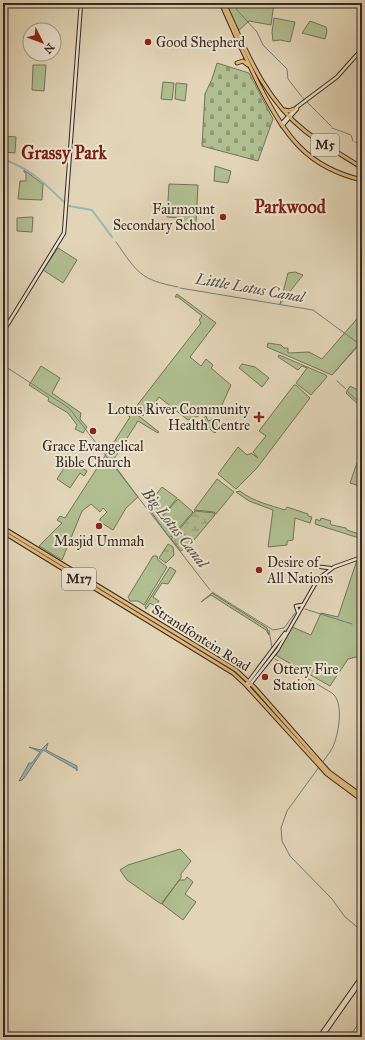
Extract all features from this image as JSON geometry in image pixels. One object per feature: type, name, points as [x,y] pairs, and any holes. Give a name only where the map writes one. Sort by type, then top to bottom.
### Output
[{"type":"main road","points":[[3,332],[63,238],[67,206],[81,3]]},
{"type":"main road","name":"M5","points":[[221,3],[250,68],[281,126],[300,148],[314,160],[338,173],[362,180]]},
{"type":"main road","name":"M5","points":[[224,3],[256,75],[282,108],[308,134],[362,168]]},
{"type":"main road","points":[[282,108],[289,111],[294,109],[320,89],[326,88],[362,49]]},
{"type":"main road","points":[[237,63],[245,62],[250,68]]},
{"type":"main road","points":[[289,116],[301,104]]},
{"type":"main road","points":[[281,126],[294,109]]},
{"type":"main road","name":"Strandfontein Road","points":[[3,528],[231,667],[249,682],[339,785],[362,800]]},
{"type":"main road","name":"Strandfontein Road","points":[[3,532],[222,665],[247,686],[319,763]]},
{"type":"main road","points":[[249,682],[275,653],[316,582],[331,568],[362,557]]},
{"type":"main road","points":[[321,567],[331,568]]},
{"type":"main road","points":[[83,577],[94,586],[94,588]]},
{"type":"main road","points":[[297,614],[298,610],[296,606],[301,606],[306,600]]},
{"type":"main road","points":[[247,686],[294,620]]},
{"type":"main road","points":[[280,633],[282,638]]},
{"type":"main road","name":"Strandfontein Road","points":[[322,767],[339,781],[362,796]]},
{"type":"main road","points":[[320,1037],[362,976]]},
{"type":"main road","points":[[320,1037],[362,980]]},
{"type":"green space","points":[[225,3],[274,3],[271,25],[249,21],[238,31]]},
{"type":"green space","points":[[274,18],[295,22],[290,42],[280,40],[273,41],[272,32]]},
{"type":"green space","points":[[310,21],[326,27],[327,31],[325,39],[302,33]]},
{"type":"green space","points":[[217,63],[249,73],[273,119],[258,161],[202,146],[205,94]]},
{"type":"green space","points":[[33,65],[46,65],[44,91],[32,90]]},
{"type":"green space","points":[[163,82],[174,83],[172,100],[161,99]]},
{"type":"green space","points":[[176,83],[187,84],[185,101],[175,99]]},
{"type":"green space","points":[[4,136],[16,137],[15,153],[3,152]]},
{"type":"green space","points":[[215,166],[231,171],[228,183],[214,181]]},
{"type":"green space","points":[[24,170],[43,184],[42,200],[18,199],[20,181],[26,181],[26,173]]},
{"type":"green space","points":[[169,184],[198,185],[196,223],[178,222],[178,218],[167,217]]},
{"type":"green space","points":[[33,217],[32,232],[17,231],[17,218]]},
{"type":"green space","points":[[58,248],[77,260],[63,283],[43,270]]},
{"type":"green space","points":[[295,272],[303,275],[280,304],[288,273]]},
{"type":"green space","points":[[177,294],[216,323],[190,357],[201,366],[206,359],[213,365],[211,368],[231,385],[221,407],[188,420],[159,397],[151,408],[152,411],[149,409],[143,416],[135,408],[201,323],[199,320],[202,316],[178,297],[175,297]]},
{"type":"green space","points":[[362,313],[362,347],[359,345],[332,375],[267,347],[268,343],[281,345],[284,348],[288,348],[288,353],[309,352],[322,359]]},
{"type":"green space","points":[[279,355],[326,375],[327,377],[311,395],[296,383],[307,368],[302,366],[298,370],[278,357]]},
{"type":"green space","points":[[242,364],[255,367],[269,378],[262,387],[239,368]]},
{"type":"green space","points":[[41,366],[60,378],[52,393],[81,413],[80,419],[87,427],[83,433],[75,429],[77,425],[68,413],[48,401],[49,398],[29,385]]},
{"type":"green space","points":[[294,385],[296,385],[310,398],[257,468],[236,489],[218,474],[238,447],[247,455],[251,453],[258,458],[253,452],[266,436],[259,431]]},
{"type":"green space","points":[[350,386],[362,392],[362,408],[346,393]]},
{"type":"green space","points":[[126,406],[159,432],[158,433],[138,421],[112,462],[138,497],[126,508],[113,530],[100,522],[100,519],[107,512],[103,508],[100,512],[91,504],[82,511],[62,560],[39,546],[62,523],[57,520],[60,516],[65,518],[130,417],[122,410]]},
{"type":"green space","points":[[206,416],[208,421],[217,418],[223,423],[215,433],[199,421]]},
{"type":"green space","points":[[359,457],[362,458],[362,487],[350,483]]},
{"type":"green space","points":[[69,460],[87,471],[84,476],[80,473],[70,488],[57,479]]},
{"type":"green space","points":[[217,479],[234,492],[216,514],[214,512],[194,510]]},
{"type":"green space","points":[[162,487],[177,498],[162,517],[178,499],[193,512],[171,537],[169,537],[147,506]]},
{"type":"green space","points":[[240,491],[256,501],[285,510],[287,507],[308,514],[308,516],[312,517],[310,523],[295,518],[293,540],[287,541],[287,545],[268,547],[273,510],[249,501],[236,492]]},
{"type":"green space","points":[[195,511],[214,513],[215,515],[194,540],[181,551],[171,539]]},
{"type":"green space","points":[[321,518],[331,521],[330,524],[332,525],[346,528],[347,530],[362,535],[362,539],[315,524],[316,519],[320,521]]},
{"type":"green space","points":[[168,544],[173,547],[174,555],[166,563],[159,558]]},
{"type":"green space","points":[[153,556],[157,556],[158,560],[167,567],[144,605],[138,601],[130,601],[128,597]]},
{"type":"green space","points":[[362,558],[362,661],[356,657],[348,659],[330,686],[277,656],[276,653],[292,627],[311,635],[321,613],[338,617],[357,560]]},
{"type":"green space","points":[[170,567],[176,571],[168,584],[162,583],[153,597],[159,601],[156,607],[150,603],[146,609],[145,606]]},
{"type":"green space","points":[[212,593],[267,628],[269,635],[266,630],[211,595],[201,602]]},
{"type":"green space","points":[[180,849],[191,861],[181,874],[181,878],[161,904],[127,880],[120,870],[128,865]]},
{"type":"green space","points":[[187,877],[193,882],[185,894],[196,902],[183,920],[162,904],[179,880],[185,880]]},
{"type":"water","points":[[48,743],[46,750],[77,766],[77,771],[43,750],[25,777],[19,781],[29,763],[32,763],[40,752],[29,747],[41,750]]},
{"type":"waterway","points":[[234,3],[237,10],[257,32],[263,45],[287,69],[288,79],[302,97]]},
{"type":"waterway","points":[[307,102],[331,126]]},
{"type":"waterway","points":[[332,128],[351,135],[353,141]]},
{"type":"waterway","points":[[355,142],[362,145]]},
{"type":"waterway","name":"Little Lotus Canal","points":[[3,159],[14,163],[38,178],[66,204]]},
{"type":"waterway","name":"Little Lotus Canal","points":[[69,206],[92,210],[112,237]]},
{"type":"waterway","name":"Little Lotus Canal","points":[[116,242],[135,268],[147,278],[178,287]]},
{"type":"waterway","name":"Little Lotus Canal","points":[[180,288],[313,310],[362,346]]},
{"type":"waterway","points":[[333,374],[357,346]]},
{"type":"waterway","name":"Big Lotus Canal","points":[[3,365],[69,408],[210,590]]},
{"type":"waterway","points":[[337,381],[346,389]]},
{"type":"waterway","points":[[347,391],[362,405]]},
{"type":"waterway","name":"Big Lotus Canal","points":[[212,592],[273,630],[284,628],[295,613]]},
{"type":"waterway","points":[[305,609],[352,624]]},
{"type":"waterway","points":[[269,630],[272,648]]},
{"type":"waterway","points":[[275,659],[332,693],[336,697],[339,710],[339,725],[333,746],[322,763]]},
{"type":"waterway","points":[[319,767],[287,811],[281,828],[282,841],[290,856],[332,899],[345,917],[362,931]]},
{"type":"waterway","points":[[349,1037],[362,1019]]},
{"type":"place","name":"Good Shepherd","points":[[148,42]]},
{"type":"place","name":"Fairmount Secondary School","points":[[223,217]]},
{"type":"place","name":"Lotus River Community Health Centre","points":[[259,417]]},
{"type":"place","name":"Grace Evangelical Bible Church","points":[[93,431]]},
{"type":"place","name":"Masjid Ummah","points":[[99,526]]},
{"type":"place","name":"Desire of All Nations","points":[[259,570]]},
{"type":"place","name":"Ottery Fire Station","points":[[265,677]]},
{"type":"district","name":"Grassy Park","points":[[64,153]]},
{"type":"district","name":"Parkwood","points":[[290,207]]}]
